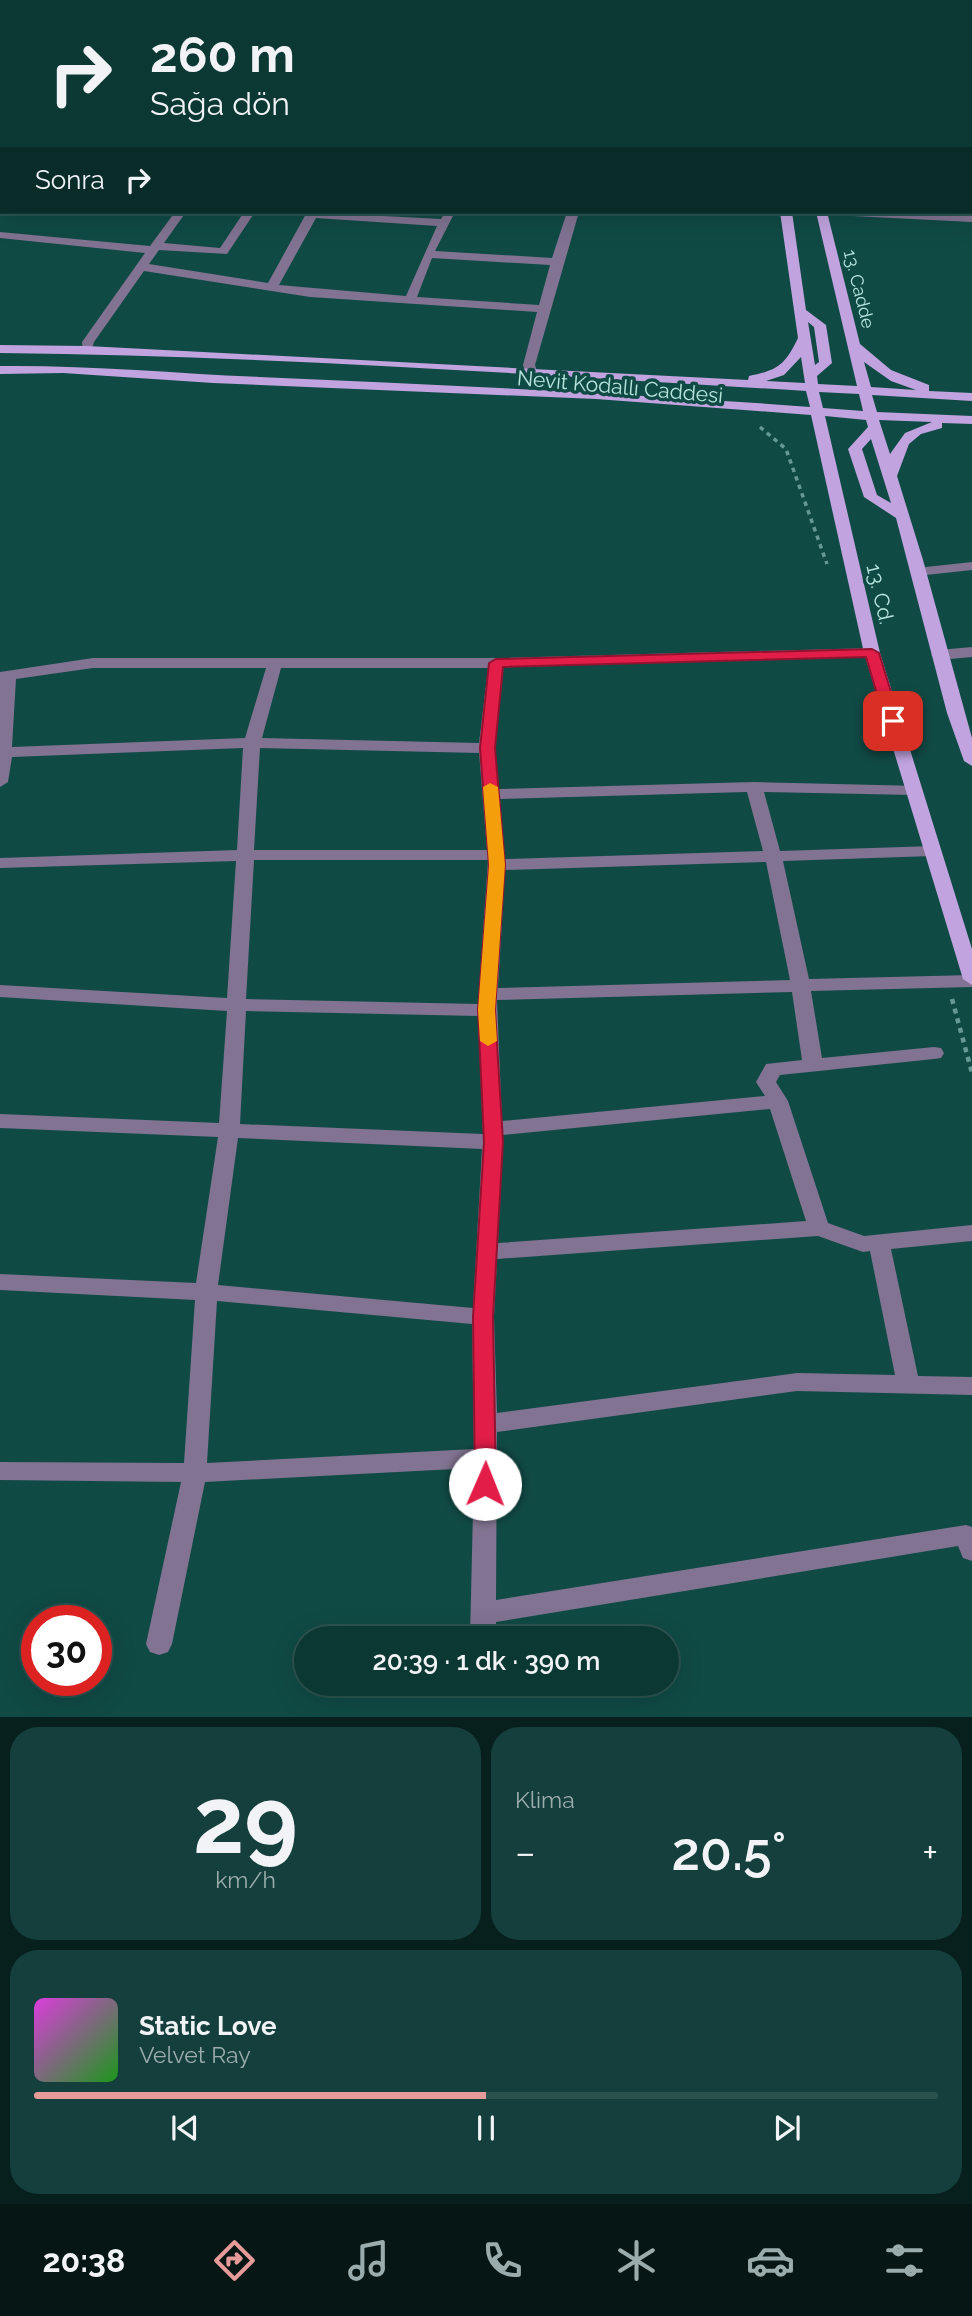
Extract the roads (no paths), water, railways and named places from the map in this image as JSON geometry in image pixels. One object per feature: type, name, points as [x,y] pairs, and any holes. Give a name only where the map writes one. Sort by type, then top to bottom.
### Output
[{"type":"main road","points":[[786,214],[811,382]]},
{"type":"main road","name":"13. Cadde","points":[[822,214],[862,376]]},
{"type":"main road","points":[[800,311],[820,325],[826,363],[811,382]]},
{"type":"main road","points":[[702,383],[769,378],[795,361],[804,339]]},
{"type":"main road","points":[[854,343],[874,366],[903,381],[970,399]]},
{"type":"main road","name":"Nevit Kodallı Caddesi","points":[[0,349],[88,350],[531,371],[702,383],[811,382],[905,394],[944,404],[970,399]]},
{"type":"main road","name":"Nevit Kodallı Caddesi","points":[[0,370],[63,369],[213,379],[596,395],[817,412],[873,422],[968,420]]},
{"type":"main road","name":"13. Cd.","points":[[862,376],[955,713],[972,761]]},
{"type":"main road","name":"13. Cd.","points":[[811,382],[872,653],[972,980]]},
{"type":"main road","points":[[890,476],[897,448],[919,429],[968,420]]},
{"type":"main road","points":[[873,422],[855,449],[871,497],[901,515]]},
{"type":"street","points":[[88,350],[88,342],[144,267],[179,214]]},
{"type":"street","points":[[0,235],[223,252],[248,214]]},
{"type":"street","points":[[272,287],[311,214]]},
{"type":"street","points":[[346,214],[447,217],[428,254],[410,300]]},
{"type":"street","points":[[531,371],[529,365],[545,309],[554,262],[572,214]]},
{"type":"street","points":[[873,214],[972,219]]},
{"type":"street","points":[[428,254],[554,262]]},
{"type":"street","points":[[144,267],[272,287],[545,309]]},
{"type":"street","points":[[917,572],[972,566]]},
{"type":"street","points":[[939,655],[972,652]]},
{"type":"street","points":[[0,782],[5,752],[4,677],[93,663],[496,663],[872,653]]},
{"type":"street","points":[[159,1644],[195,1473],[207,1292],[229,1132],[234,1005],[252,743],[275,663]]},
{"type":"street","points":[[482,1626],[486,1458],[483,1317],[493,1135],[487,1002],[497,860],[487,748],[496,663]]},
{"type":"street","points":[[5,752],[252,743],[487,748]]},
{"type":"street","points":[[754,786],[775,857],[802,985],[813,1065]]},
{"type":"street","points":[[491,794],[754,786],[914,790]]},
{"type":"street","points":[[0,863],[246,855],[497,860],[775,857],[933,851]]},
{"type":"street","points":[[0,992],[234,1005],[487,1002],[802,985],[972,980]]},
{"type":"street","points":[[819,1228],[778,1101],[766,1082],[773,1069],[934,1053]]},
{"type":"street","points":[[0,1121],[229,1132],[493,1135],[778,1101]]},
{"type":"street","points":[[487,1252],[819,1228],[863,1244],[972,1233]]},
{"type":"street","points":[[879,1243],[908,1384]]},
{"type":"street","points":[[0,1282],[207,1292],[483,1317]]},
{"type":"street","points":[[486,1424],[797,1382],[972,1386]]},
{"type":"street","points":[[0,1471],[195,1473],[486,1458]]},
{"type":"street","points":[[483,1613],[966,1535],[972,1551]]}]
